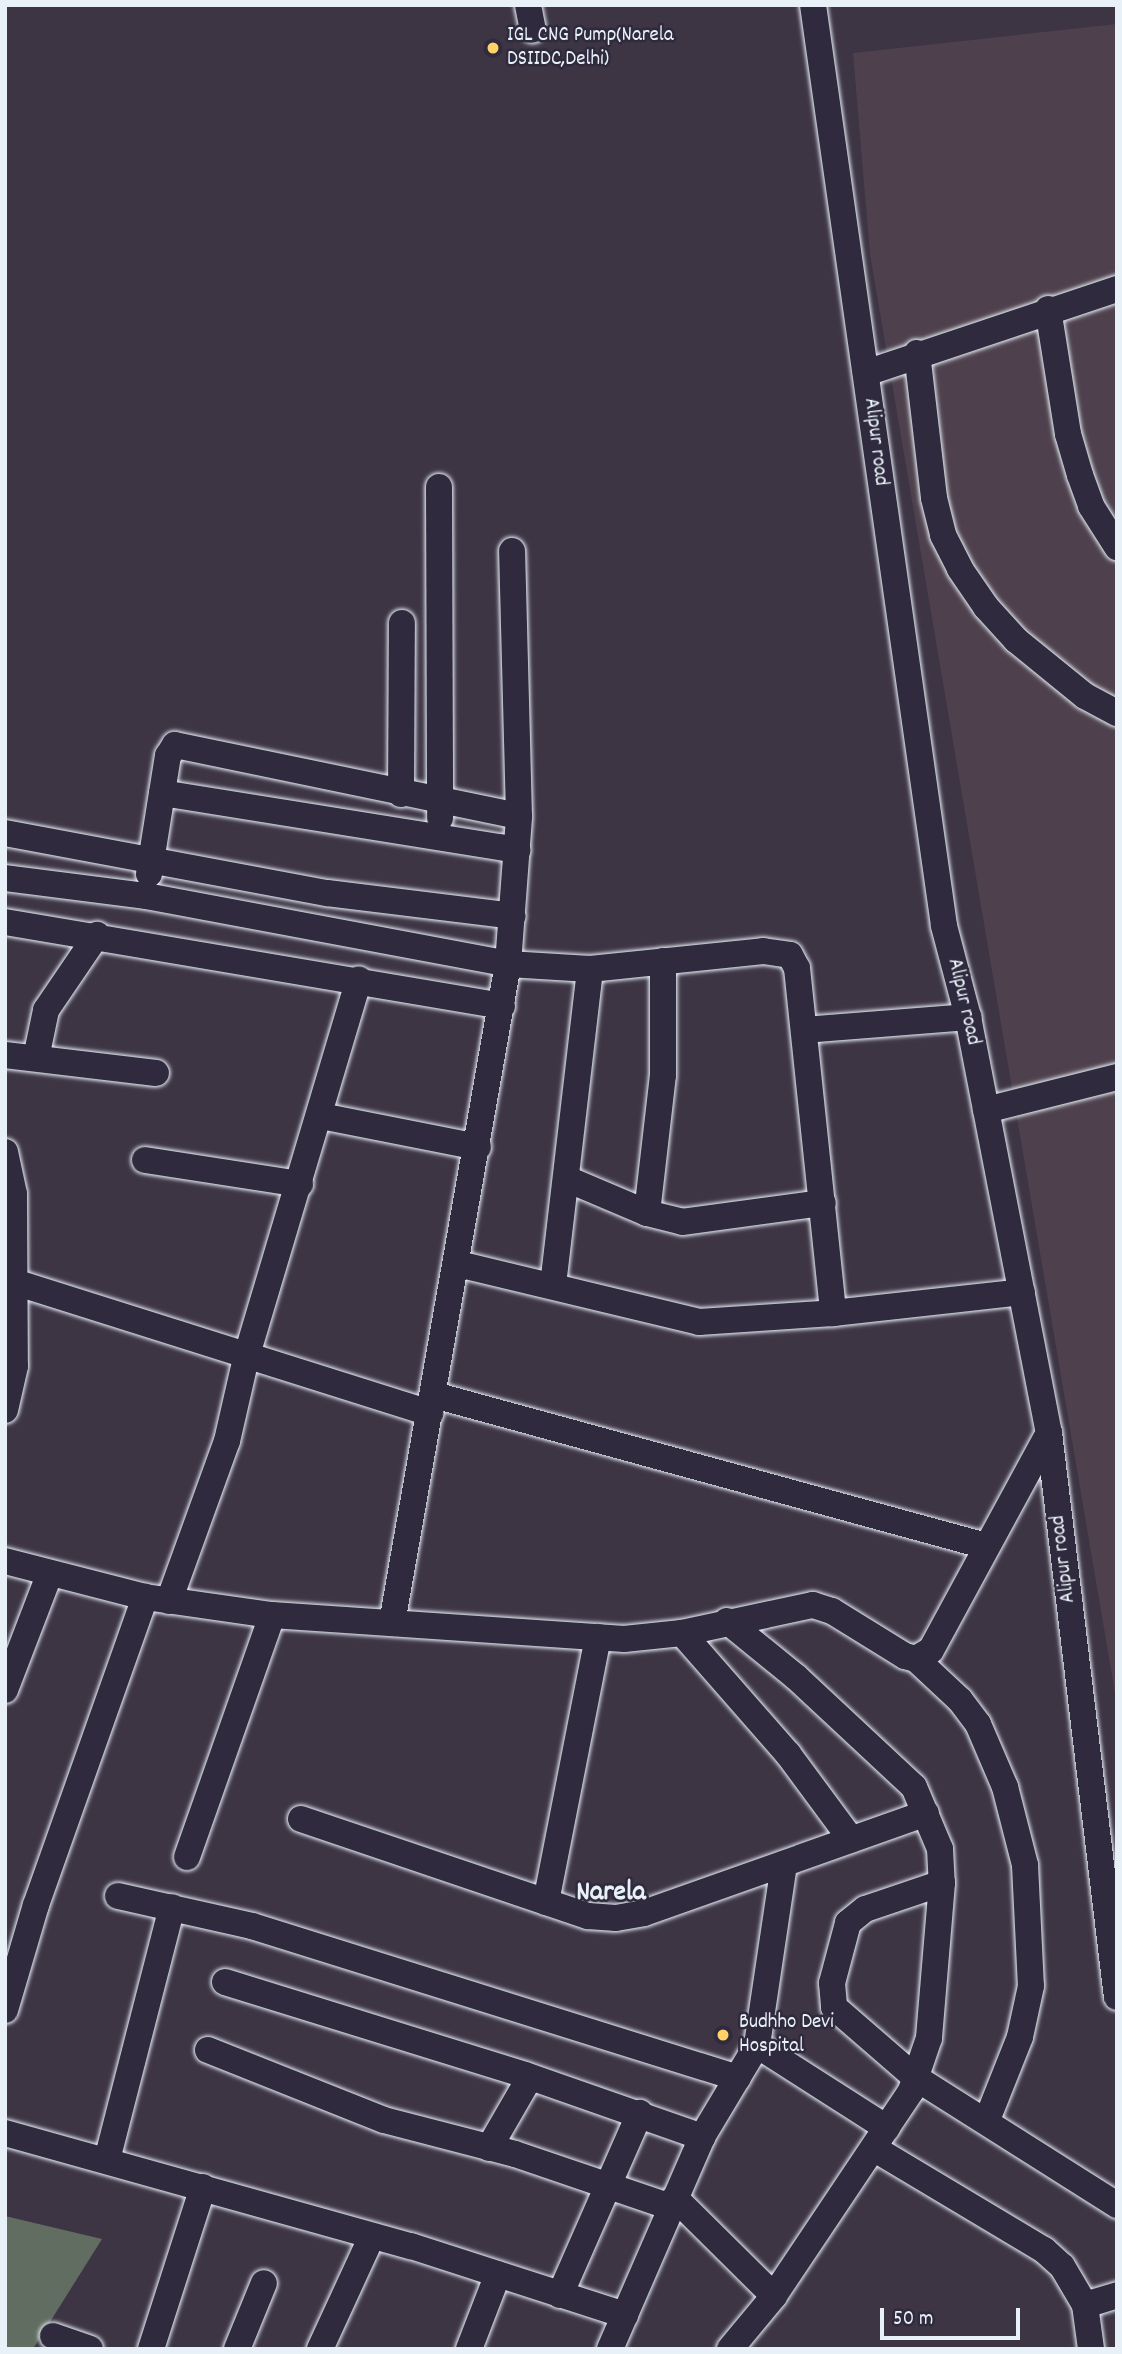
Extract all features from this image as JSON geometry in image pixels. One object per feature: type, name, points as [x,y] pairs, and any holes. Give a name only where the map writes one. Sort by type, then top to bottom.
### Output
[{"type":"street","name":"Alipur road","points":[[813,5],[944,926],[968,1017],[1049,1433],[1110,1878],[1117,1997]]},
{"type":"street","points":[[866,373],[1048,309],[1117,289]]},
{"type":"street","points":[[1048,309],[1068,434],[1091,506],[1117,547]]},
{"type":"street","points":[[917,353],[934,498],[943,535],[960,569],[986,607],[1016,639],[1085,696],[1117,713]]},
{"type":"street","points":[[439,487],[441,838]]},
{"type":"street","points":[[392,1623],[458,1264],[508,964],[519,816],[512,551]]},
{"type":"street","points":[[401,794],[402,623]]},
{"type":"street","points":[[146,896],[169,750],[175,746],[439,802],[519,816]]},
{"type":"street","points":[[162,793],[517,850]]},
{"type":"street","points":[[5,833],[327,893],[513,916]]},
{"type":"street","points":[[5,878],[146,896],[508,964],[590,969],[763,951],[790,955],[797,968],[833,1313]]},
{"type":"street","points":[[5,922],[97,935],[502,1006]]},
{"type":"street","points":[[36,1058],[46,1010],[97,935]]},
{"type":"street","points":[[647,1213],[663,1075],[663,961]]},
{"type":"street","points":[[552,1285],[567,1179],[590,969]]},
{"type":"street","points":[[5,2011],[36,1905],[157,1599],[227,1441],[246,1358],[321,1116],[359,980]]},
{"type":"street","points":[[804,1030],[968,1017]]},
{"type":"street","points":[[5,1055],[156,1073]]},
{"type":"street","points":[[986,1110],[1117,1077]]},
{"type":"street","points":[[321,1116],[478,1147]]},
{"type":"street","points":[[5,1152],[14,1194],[9,1280],[10,1366],[5,1410]]},
{"type":"street","points":[[145,1160],[300,1184]]},
{"type":"street","points":[[567,1179],[647,1213],[682,1222],[705,1222],[823,1203]]},
{"type":"street","points":[[458,1264],[699,1322],[833,1313],[1022,1292]]},
{"type":"street","points":[[9,1280],[246,1358],[986,1546]]},
{"type":"street","points":[[916,1659],[930,1650],[1049,1433]]},
{"type":"street","points":[[5,1561],[157,1599],[272,1615],[598,1637],[650,1638],[813,1605],[832,1611],[905,1657],[916,1659],[960,1700],[984,1735],[1005,1787],[1025,1865],[1031,1986],[1020,2037],[988,2120]]},
{"type":"street","points":[[5,1690],[50,1573]]},
{"type":"street","points":[[187,1857],[272,1615]]},
{"type":"street","points":[[726,1621],[890,1760],[914,1787],[940,1849],[942,1883],[929,2038],[916,2078],[881,2138],[774,2296],[730,2349]]},
{"type":"street","points":[[681,1633],[788,1754],[851,1839]]},
{"type":"street","points":[[546,1902],[598,1637]]},
{"type":"street","points":[[301,1819],[588,1916],[616,1918],[784,1864],[926,1813]]},
{"type":"street","points":[[610,2349],[702,2137],[757,2045],[784,1864]]},
{"type":"street","points":[[942,1883],[855,1916],[843,1934],[832,1983],[834,2007],[916,2078],[988,2120],[1117,2205]]},
{"type":"street","points":[[118,1896],[172,1907],[394,1969],[555,2024],[738,2078]]},
{"type":"street","points":[[107,2160],[172,1907]]},
{"type":"street","points":[[225,1982],[530,2077],[640,2113],[702,2137]]},
{"type":"street","points":[[757,2045],[881,2138],[1044,2250],[1062,2266],[1085,2305],[1091,2349]]},
{"type":"street","points":[[208,2050],[384,2120],[673,2203],[774,2296]]},
{"type":"street","points":[[489,2148],[530,2077]]},
{"type":"street","points":[[560,2295],[640,2113]]},
{"type":"street","points":[[5,2133],[372,2236],[625,2315]]},
{"type":"street","points":[[150,2349],[203,2187]]},
{"type":"street","points":[[320,2349],[372,2236]]},
{"type":"street","points":[[468,2349],[498,2274]]},
{"type":"street","points":[[237,2349],[264,2283]]},
{"type":"street","points":[[1085,2305],[1117,2295]]},
{"type":"street","points":[[53,2336],[90,2349]]},
{"type":"shaded area","points":[[1117,24],[1115,1693],[870,254],[853,53]]},
{"type":"green space","points":[[5,2216],[102,2239],[33,2349],[5,2349]]},
{"type":"place","name":"IGL CNG Pump(Narela DSIIDC,Delhi)","points":[[493,48]]},
{"type":"place","name":"Budhho Devi Hospital","points":[[723,2035]]},
{"type":"district","name":"Narela","points":[[611,1894]]}]
